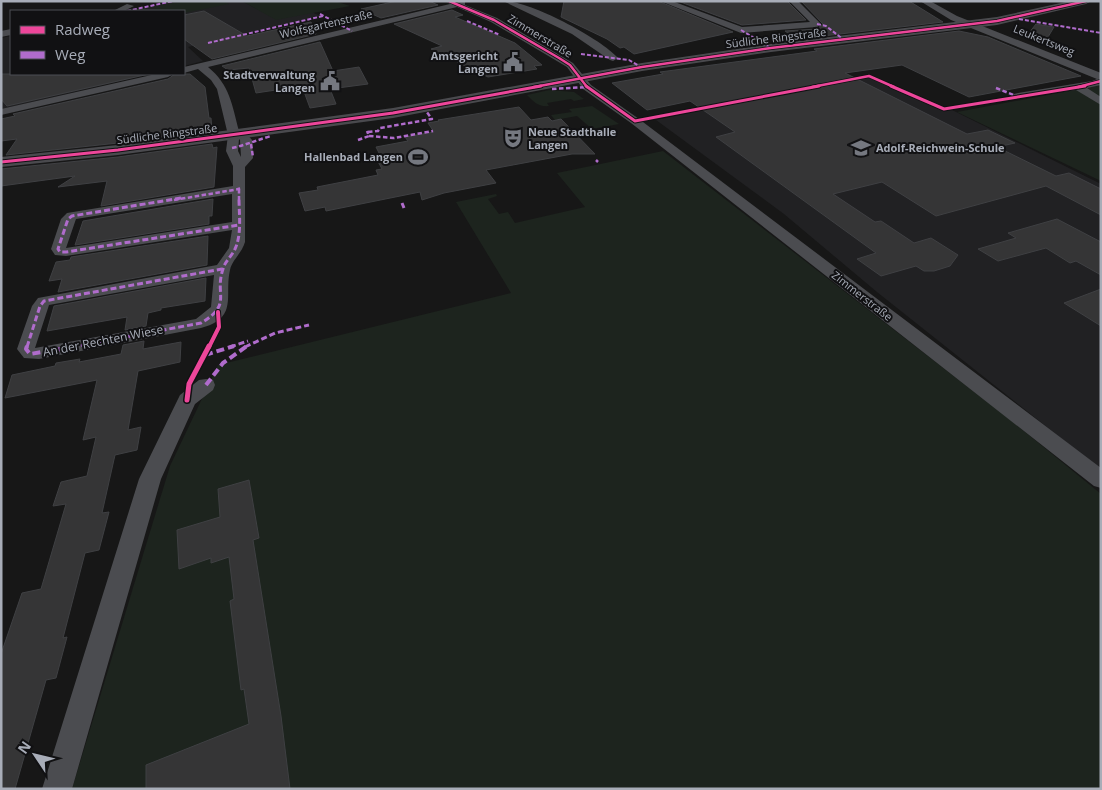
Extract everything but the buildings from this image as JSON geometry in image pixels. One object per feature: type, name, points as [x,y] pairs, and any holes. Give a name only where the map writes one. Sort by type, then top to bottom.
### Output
[{"type":"main road","name":"Südliche Ringstraße","points":[[1,162],[118,150],[400,112],[581,78],[771,48],[973,25],[1028,16],[1086,1]]},
{"type":"street","name":"Zimmerstraße","points":[[449,1],[494,20],[570,65],[588,88],[635,121],[1101,480]]},
{"type":"street","name":"Wolfsgartenstraße","points":[[185,70],[475,1]]},
{"type":"street","name":"Zimmerstraße","points":[[508,1],[562,24],[596,43],[613,58]]},
{"type":"street","points":[[664,1],[741,30],[817,24],[793,1]]},
{"type":"street","name":"Leukertsweg","points":[[924,1],[954,18],[1101,77]]},
{"type":"street","points":[[120,10],[130,6]]},
{"type":"street","points":[[200,66],[214,78],[222,89],[237,134],[232,151],[239,166],[239,225],[236,248],[222,269]]},
{"type":"street","points":[[1088,71],[1101,66]]},
{"type":"street","points":[[1,112],[164,75]]},
{"type":"street","points":[[1018,96],[1078,87],[1101,81]]},
{"type":"street","points":[[1078,87],[1101,102]]},
{"type":"street","points":[[239,189],[72,216],[68,219],[58,249],[60,252],[66,252],[239,225]]},
{"type":"street","name":"An der Rechten Wiese","points":[[222,269],[221,306],[218,312],[201,323],[39,353],[30,354],[26,350],[40,306],[44,301],[222,269]]},
{"type":"street","points":[[57,789],[150,479],[187,400],[206,385]]},
{"type":"shaded area","points":[[175,1],[242,1],[276,19],[311,12],[321,16],[188,47],[203,61],[185,66],[185,10],[135,10]]},
{"type":"shaded area","points":[[184,1],[224,1],[229,4],[185,13],[185,10],[158,10],[153,7]]},
{"type":"shaded area","points":[[242,1],[335,1],[350,6],[276,20]]},
{"type":"shaded area","points":[[10,36],[10,75],[147,75],[1,109],[1,38]]},
{"type":"shaded area","points":[[868,76],[943,111],[950,109],[1101,184],[1101,470],[877,292],[784,214],[656,120]]},
{"type":"shaded area","points":[[1101,85],[1101,181],[957,112]]},
{"type":"shaded area","points":[[549,90],[574,92],[584,99],[547,103],[549,106],[542,106],[536,104],[527,95]]},
{"type":"shaded area","points":[[592,106],[619,124],[592,129],[577,116],[555,120],[551,115],[572,112],[569,109]]},
{"type":"shaded area","points":[[663,151],[1013,422],[1101,494],[1101,789],[72,789],[170,466],[218,365],[511,293],[456,202],[496,194],[497,196],[488,199],[499,214],[508,212],[515,223],[585,207],[557,173]]},
{"type":"marked path","points":[[132,10],[173,1]]},
{"type":"marked path","points":[[320,14],[352,31]]},
{"type":"marked path","points":[[208,43],[323,16]]},
{"type":"marked path","points":[[1019,19],[1101,33]]},
{"type":"marked path","points":[[467,21],[500,35]]},
{"type":"marked path","points":[[817,24],[826,26],[844,40]]},
{"type":"marked path","points":[[741,30],[769,47]]},
{"type":"marked path","points":[[581,54],[629,60],[641,67]]},
{"type":"marked path","points":[[552,89],[587,87]]},
{"type":"marked path","points":[[996,88],[1016,96]]},
{"type":"marked path","points":[[368,132],[378,131],[380,128],[432,119],[426,111]]},
{"type":"marked path","points":[[358,140],[369,136],[367,131]]},
{"type":"marked path","points":[[369,136],[394,138],[433,131]]},
{"type":"marked path","points":[[232,148],[251,144],[256,140],[271,136]]},
{"type":"marked path","points":[[251,144],[253,157]]},
{"type":"marked path","points":[[238,185],[239,189],[72,216],[68,219],[58,249],[60,252],[66,252],[239,225]]},
{"type":"marked path","points":[[222,269],[44,301],[40,306],[26,349],[30,354],[39,353],[201,323],[210,318],[220,307],[222,271],[235,251],[238,242],[239,189]]},
{"type":"marked path","points":[[402,203],[404,208]]},
{"type":"marked path","points":[[206,385],[223,363],[242,348],[275,333],[309,325]]},
{"type":"marked path","points":[[205,355],[248,341]]},
{"type":"cycle path","points":[[449,1],[494,20],[570,65],[587,87],[635,121],[869,76],[944,109],[1095,84],[1101,81]]},
{"type":"cycle path","points":[[1,162],[118,150],[393,113],[642,67],[771,48],[997,21],[1086,1]]},
{"type":"cycle path","points":[[187,400],[189,384],[219,327],[218,312]]},
{"type":"place","name":"Amtsgericht Langen","points":[[513,62]]},
{"type":"place","name":"Stadtverwaltung Langen","points":[[330,81]]},
{"type":"place","name":"Neue Stadthalle Langen","points":[[513,138]]},
{"type":"place","name":"Adolf-Reichwein-Schule","points":[[861,148]]},
{"type":"place","name":"Hallenbad Langen","points":[[418,157]]}]
